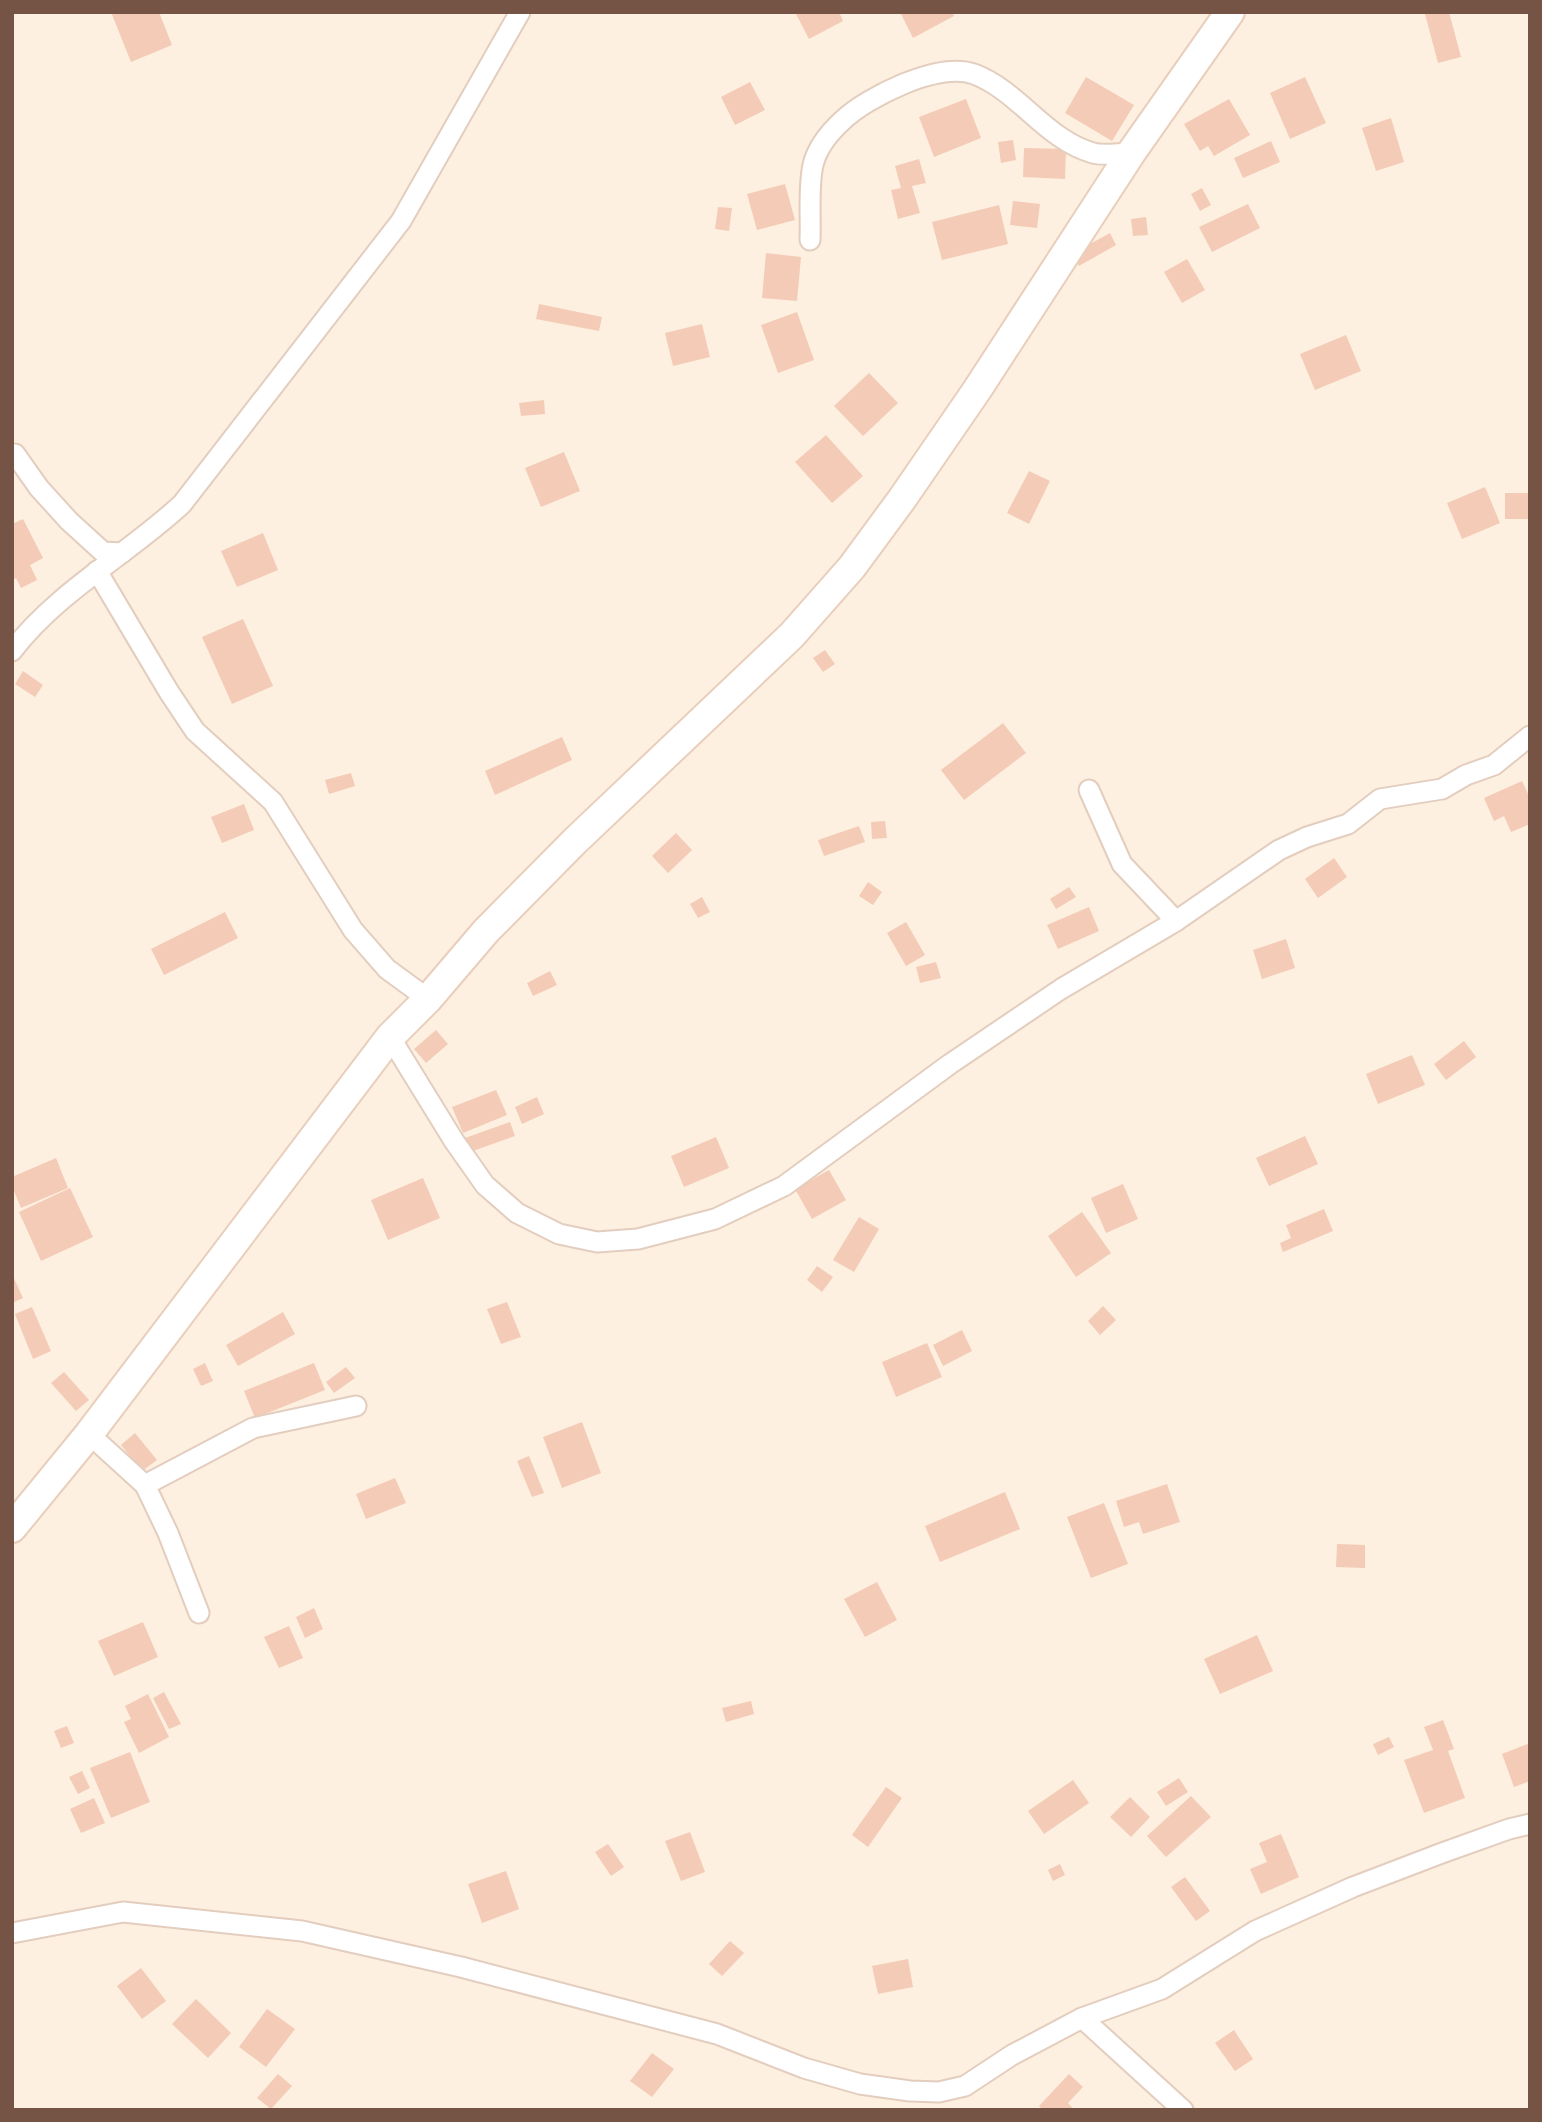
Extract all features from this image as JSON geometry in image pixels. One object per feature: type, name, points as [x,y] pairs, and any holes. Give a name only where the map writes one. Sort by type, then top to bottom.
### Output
[{"type":"main road","points":[[12,1528],[89,1434],[390,1037],[428,999],[495,922],[575,841],[792,635],[852,567],[977,390],[1130,153],[1230,12]]},
{"type":"street","points":[[12,651],[28,630],[97,572],[151,533],[182,504],[401,221],[520,12]]},
{"type":"street","points":[[810,240],[813,165],[825,139],[844,119],[876,98],[912,80],[941,72],[970,72],[996,83],[1059,135],[1094,154],[1130,153]]},
{"type":"street","points":[[15,454],[39,488],[69,522],[103,552],[122,553]]},
{"type":"street","points":[[97,572],[195,731],[273,802],[353,930],[387,969],[428,999]]},
{"type":"street","points":[[390,1037],[485,1185],[517,1213],[559,1234],[597,1242],[638,1239],[715,1219],[784,1186],[950,1064],[1061,989],[1177,921],[1279,850],[1307,837],[1348,824],[1380,799],[1442,789],[1466,775],[1494,765],[1530,736]]},
{"type":"street","points":[[1089,790],[1122,864],[1177,921]]},
{"type":"street","points":[[145,1485],[253,1428],[356,1406]]},
{"type":"street","points":[[89,1434],[145,1485],[168,1533],[199,1613]]},
{"type":"street","points":[[12,1933],[123,1912],[302,1931],[461,1967],[717,2034],[804,2068],[860,2084],[939,2092],[965,2087],[1012,2055],[1082,2018],[1162,1989],[1255,1931],[1442,1853],[1530,1824]]},
{"type":"street","points":[[1082,2018],[1183,2110]]},
{"type":"building","points":[[111,12],[159,12],[172,45],[131,62]]},
{"type":"building","points":[[795,12],[839,12],[843,21],[809,39]]},
{"type":"building","points":[[900,12],[952,12],[954,16],[913,38]]},
{"type":"building","points":[[1449,12],[1461,57],[1438,63],[1425,14]]},
{"type":"building","points":[[1086,77],[1134,105],[1112,141],[1065,113]]},
{"type":"building","points":[[1305,77],[1326,123],[1290,139],[1270,93]]},
{"type":"building","points":[[750,82],[765,110],[735,125],[721,97]]},
{"type":"building","points":[[966,99],[981,138],[934,157],[919,117]]},
{"type":"building","points":[[1229,99],[1250,135],[1214,156],[1208,146],[1200,151],[1184,124]]},
{"type":"building","points":[[1391,118],[1404,162],[1376,171],[1362,128]]},
{"type":"building","points":[[1013,140],[1016,160],[1001,163],[998,142]]},
{"type":"building","points":[[1271,141],[1280,162],[1243,178],[1234,158]]},
{"type":"building","points":[[1024,148],[1066,149],[1065,179],[1023,177]]},
{"type":"building","points":[[919,159],[926,183],[912,186],[920,213],[898,219],[891,190],[901,188],[895,166]]},
{"type":"building","points":[[785,184],[795,220],[757,230],[747,194]]},
{"type":"building","points":[[1202,188],[1211,205],[1200,211],[1191,194]]},
{"type":"building","points":[[1013,201],[1040,204],[1037,228],[1010,225]]},
{"type":"building","points":[[1248,204],[1260,228],[1212,252],[1199,227]]},
{"type":"building","points":[[999,205],[1008,244],[942,260],[932,222]]},
{"type":"building","points":[[718,207],[732,208],[729,231],[715,229]]},
{"type":"building","points":[[1146,217],[1148,235],[1133,236],[1131,219]]},
{"type":"building","points":[[1110,233],[1116,245],[1079,266],[1072,254]]},
{"type":"building","points":[[766,253],[801,257],[797,301],[762,298]]},
{"type":"building","points":[[1187,259],[1205,290],[1182,303],[1164,272]]},
{"type":"building","points":[[539,304],[602,317],[599,331],[536,319]]},
{"type":"building","points":[[797,312],[814,360],[778,373],[761,325]]},
{"type":"building","points":[[702,324],[710,357],[673,366],[665,333]]},
{"type":"building","points":[[1346,335],[1361,371],[1315,390],[1300,354]]},
{"type":"building","points":[[869,373],[898,403],[863,436],[834,406]]},
{"type":"building","points":[[544,400],[545,414],[521,416],[519,403]]},
{"type":"building","points":[[826,435],[863,476],[832,503],[795,462]]},
{"type":"building","points":[[564,452],[580,491],[541,507],[525,468]]},
{"type":"building","points":[[1029,471],[1050,481],[1029,524],[1007,513]]},
{"type":"building","points":[[1485,487],[1500,523],[1462,539],[1447,503]]},
{"type":"building","points":[[1505,493],[1530,493],[1530,519],[1505,519]]},
{"type":"building","points":[[23,519],[43,558],[30,565],[37,580],[21,588],[16,578],[12,580],[12,524]]},
{"type":"building","points":[[263,533],[278,570],[237,587],[221,551]]},
{"type":"building","points":[[243,619],[273,686],[232,704],[202,637]]},
{"type":"building","points":[[825,650],[835,664],[823,672],[813,658]]},
{"type":"building","points":[[23,671],[43,685],[35,697],[15,684]]},
{"type":"building","points":[[1003,723],[1026,753],[964,800],[941,770]]},
{"type":"building","points":[[562,737],[572,760],[495,795],[485,771]]},
{"type":"building","points":[[351,773],[355,786],[329,794],[325,780]]},
{"type":"building","points":[[1522,781],[1530,798],[1530,824],[1511,832],[1504,816],[1494,821],[1484,798]]},
{"type":"building","points":[[244,804],[254,830],[222,843],[211,817]]},
{"type":"building","points":[[885,821],[887,838],[872,839],[871,822]]},
{"type":"building","points":[[859,826],[865,842],[824,856],[818,840]]},
{"type":"building","points":[[676,833],[692,850],[668,873],[652,856]]},
{"type":"building","points":[[1334,858],[1347,877],[1318,898],[1305,879]]},
{"type":"building","points":[[868,882],[882,892],[873,905],[859,896]]},
{"type":"building","points":[[1069,887],[1076,897],[1056,909],[1050,899]]},
{"type":"building","points":[[702,897],[710,912],[698,918],[690,904]]},
{"type":"building","points":[[1089,907],[1099,931],[1058,949],[1047,925]]},
{"type":"building","points":[[225,912],[238,938],[164,975],[151,949]]},
{"type":"building","points":[[906,922],[925,955],[906,966],[887,933]]},
{"type":"building","points":[[1286,939],[1295,968],[1262,979],[1253,950]]},
{"type":"building","points":[[936,962],[941,978],[920,983],[916,967]]},
{"type":"building","points":[[550,971],[557,985],[533,996],[527,983]]},
{"type":"building","points":[[436,1030],[448,1044],[426,1063],[414,1049]]},
{"type":"building","points":[[1464,1041],[1476,1057],[1446,1080],[1434,1064]]},
{"type":"building","points":[[1412,1055],[1425,1085],[1378,1104],[1366,1074]]},
{"type":"building","points":[[496,1090],[507,1115],[463,1133],[452,1107]]},
{"type":"building","points":[[537,1097],[544,1114],[522,1124],[515,1107]]},
{"type":"building","points":[[510,1122],[515,1136],[470,1152],[465,1138]]},
{"type":"building","points":[[1305,1136],[1318,1164],[1269,1186],[1256,1158]]},
{"type":"building","points":[[716,1137],[729,1168],[684,1187],[671,1156]]},
{"type":"building","points":[[56,1158],[68,1188],[21,1208],[12,1186],[12,1177]]},
{"type":"building","points":[[829,1170],[846,1200],[812,1219],[795,1189]]},
{"type":"building","points":[[423,1178],[440,1218],[388,1240],[371,1200]]},
{"type":"building","points":[[1123,1184],[1138,1219],[1106,1233],[1091,1198]]},
{"type":"building","points":[[70,1188],[93,1237],[41,1261],[19,1212]]},
{"type":"building","points":[[1324,1209],[1333,1231],[1283,1252],[1280,1243],[1291,1238],[1286,1225]]},
{"type":"building","points":[[1082,1212],[1111,1253],[1076,1277],[1048,1236]]},
{"type":"building","points":[[859,1217],[879,1229],[854,1272],[833,1260]]},
{"type":"building","points":[[817,1266],[833,1277],[822,1292],[807,1280]]},
{"type":"building","points":[[12,1274],[23,1298],[12,1303]]},
{"type":"building","points":[[507,1302],[521,1337],[501,1344],[487,1309]]},
{"type":"building","points":[[1103,1306],[1116,1320],[1100,1335],[1088,1321]]},
{"type":"building","points":[[32,1307],[51,1351],[33,1359],[15,1314]]},
{"type":"building","points":[[283,1312],[295,1334],[238,1366],[226,1345]]},
{"type":"building","points":[[962,1330],[972,1351],[943,1366],[933,1345]]},
{"type":"building","points":[[927,1343],[942,1377],[896,1397],[882,1362]]},
{"type":"building","points":[[205,1363],[213,1381],[201,1386],[193,1369]]},
{"type":"building","points":[[314,1363],[325,1390],[255,1418],[244,1391]]},
{"type":"building","points":[[346,1367],[355,1378],[334,1393],[326,1382]]},
{"type":"building","points":[[64,1372],[89,1400],[76,1411],[51,1383]]},
{"type":"building","points":[[582,1422],[601,1473],[562,1488],[543,1437]]},
{"type":"building","points":[[135,1433],[157,1460],[142,1471],[121,1445]]},
{"type":"building","points":[[529,1456],[544,1493],[532,1497],[517,1461]]},
{"type":"building","points":[[395,1478],[406,1503],[366,1519],[356,1494]]},
{"type":"building","points":[[1167,1484],[1180,1522],[1143,1534],[1139,1522],[1124,1527],[1116,1501]]},
{"type":"building","points":[[1005,1492],[1020,1529],[940,1562],[925,1526]]},
{"type":"building","points":[[1104,1503],[1128,1564],[1091,1578],[1067,1517]]},
{"type":"building","points":[[1337,1544],[1365,1545],[1365,1568],[1336,1567]]},
{"type":"building","points":[[877,1582],[897,1620],[865,1637],[844,1599]]},
{"type":"building","points":[[314,1608],[323,1629],[305,1638],[296,1617]]},
{"type":"building","points":[[143,1622],[158,1657],[114,1676],[98,1641]]},
{"type":"building","points":[[289,1626],[303,1658],[279,1668],[264,1637]]},
{"type":"building","points":[[1257,1635],[1273,1671],[1220,1694],[1204,1659]]},
{"type":"building","points":[[164,1692],[181,1724],[169,1729],[153,1698]]},
{"type":"building","points":[[148,1694],[169,1737],[139,1753],[124,1722],[131,1719],[125,1706]]},
{"type":"building","points":[[751,1701],[754,1714],[726,1722],[722,1708]]},
{"type":"building","points":[[1443,1720],[1454,1749],[1448,1751],[1465,1798],[1424,1813],[1404,1760],[1433,1750],[1424,1727]]},
{"type":"building","points":[[67,1726],[74,1743],[61,1748],[54,1731]]},
{"type":"building","points":[[1389,1737],[1394,1747],[1378,1755],[1373,1744]]},
{"type":"building","points":[[1530,1743],[1530,1781],[1514,1787],[1502,1754]]},
{"type":"building","points":[[130,1752],[150,1802],[111,1818],[90,1768]]},
{"type":"building","points":[[82,1771],[90,1788],[78,1794],[69,1777]]},
{"type":"building","points":[[1179,1778],[1188,1792],[1166,1806],[1157,1792]]},
{"type":"building","points":[[1073,1780],[1089,1803],[1044,1834],[1028,1811]]},
{"type":"building","points":[[886,1787],[902,1798],[868,1847],[852,1835]]},
{"type":"building","points":[[1191,1796],[1211,1817],[1166,1857],[1147,1836]]},
{"type":"building","points":[[1130,1797],[1150,1817],[1131,1837],[1110,1817]]},
{"type":"building","points":[[94,1798],[105,1823],[81,1833],[70,1809]]},
{"type":"building","points":[[690,1832],[705,1872],[681,1881],[665,1841]]},
{"type":"building","points":[[1281,1834],[1299,1877],[1261,1894],[1250,1869],[1267,1862],[1259,1843]]},
{"type":"building","points":[[608,1844],[624,1867],[611,1876],[595,1852]]},
{"type":"building","points":[[1060,1864],[1065,1875],[1053,1881],[1048,1870]]},
{"type":"building","points":[[506,1871],[519,1909],[482,1923],[468,1884]]},
{"type":"building","points":[[1185,1877],[1210,1911],[1196,1921],[1171,1887]]},
{"type":"building","points":[[730,1941],[744,1953],[722,1976],[709,1964]]},
{"type":"building","points":[[908,1959],[913,1987],[878,1994],[872,1966]]},
{"type":"building","points":[[141,1968],[166,2001],[142,2019],[117,1986]]},
{"type":"building","points":[[196,1999],[231,2033],[208,2058],[172,2024]]},
{"type":"building","points":[[267,2009],[295,2029],[266,2067],[239,2047]]},
{"type":"building","points":[[1234,2030],[1253,2059],[1235,2071],[1215,2043]]},
{"type":"building","points":[[652,2053],[674,2069],[652,2097],[630,2081]]},
{"type":"building","points":[[278,2074],[292,2086],[271,2109],[257,2098]]},
{"type":"building","points":[[1069,2074],[1083,2087],[1068,2103],[1074,2110],[1043,2110],[1039,2106]]}]
